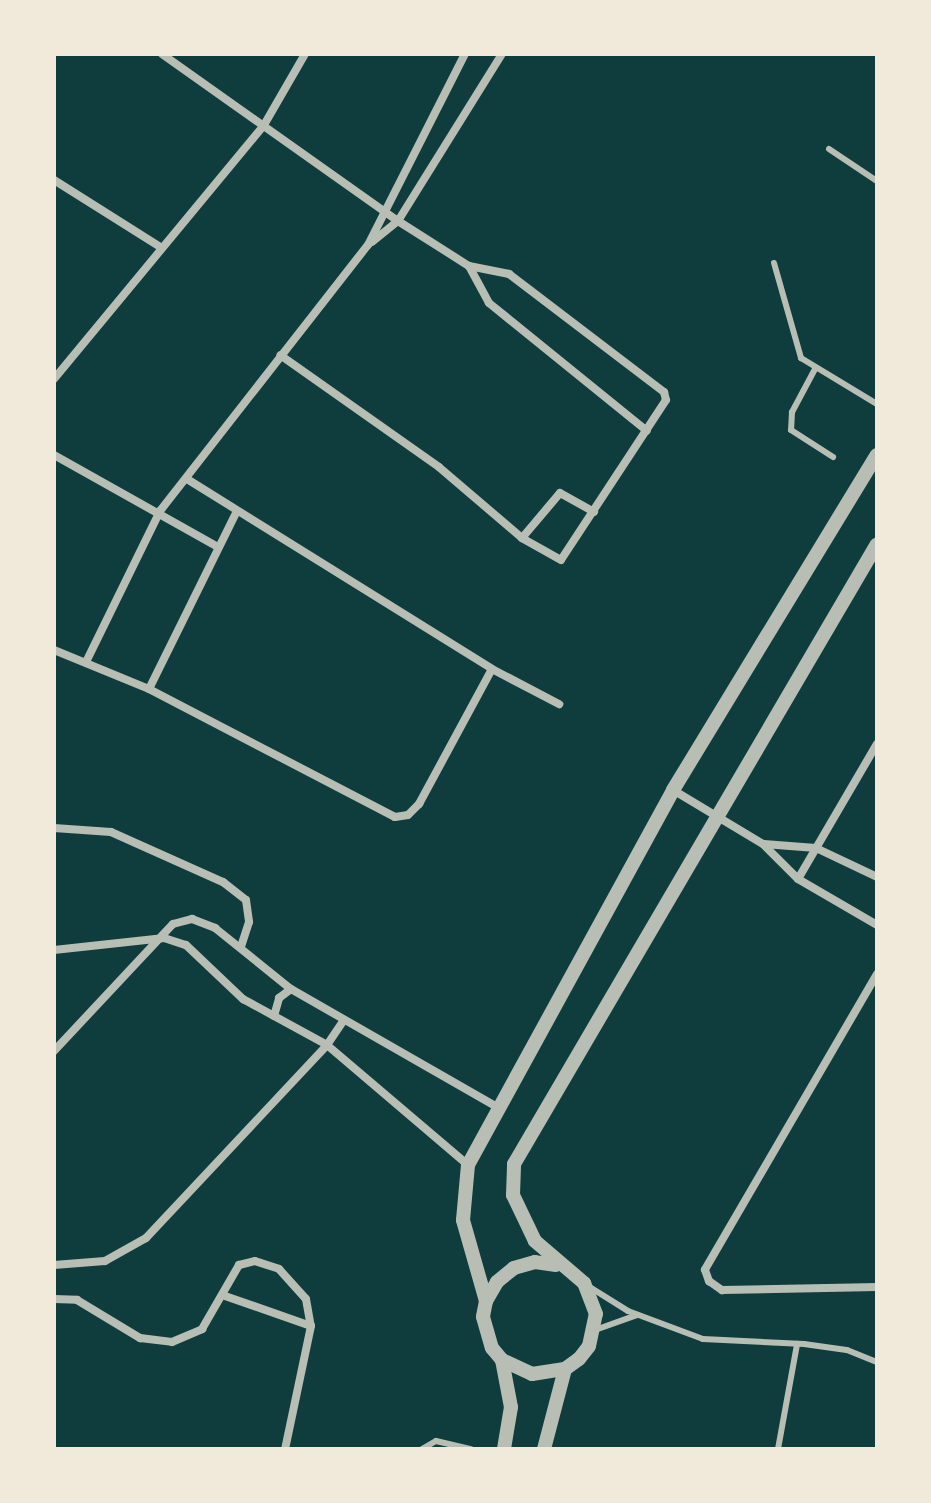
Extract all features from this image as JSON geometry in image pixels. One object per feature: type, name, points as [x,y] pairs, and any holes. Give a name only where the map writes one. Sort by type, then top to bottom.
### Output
[{"type":"street","points":[[162,54],[398,221],[469,266],[509,274],[664,392],[663,410],[561,560],[522,538],[439,467],[280,355]]},
{"type":"street","points":[[54,379],[159,246],[264,125],[305,54]]},
{"type":"street","points":[[87,660],[160,511],[368,245],[465,54]]},
{"type":"street","points":[[368,245],[398,221],[502,54]]},
{"type":"street","points":[[54,180],[159,246]]},
{"type":"street","points":[[469,266],[489,303],[647,431]]},
{"type":"street","points":[[54,455],[160,511],[218,547]]},
{"type":"street","points":[[504,1449],[511,1407],[502,1360],[485,1333],[486,1301],[463,1220],[468,1165],[673,790],[877,455]]},
{"type":"street","points":[[187,479],[236,513],[492,669],[559,704]]},
{"type":"street","points":[[522,538],[560,493],[594,512]]},
{"type":"street","points":[[149,689],[236,513]]},
{"type":"street","points":[[544,1449],[565,1369],[589,1346],[595,1330],[592,1297],[584,1283],[556,1265],[535,1241],[516,1205],[511,1185],[514,1164],[877,544]]},
{"type":"street","points":[[54,650],[87,660],[149,689],[395,817],[408,815],[419,804],[492,669]]},
{"type":"street","points":[[798,879],[877,744]]},
{"type":"street","points":[[673,790],[763,844],[798,879],[877,925]]},
{"type":"street","points":[[54,828],[111,832],[223,882],[246,900],[249,922],[241,947]]},
{"type":"street","points":[[763,844],[816,848],[877,877]]},
{"type":"street","points":[[54,1051],[164,938],[173,924],[192,919],[208,924],[241,947],[291,989],[499,1108]]},
{"type":"street","points":[[54,950],[164,938],[186,945],[243,999],[327,1045],[468,1165]]},
{"type":"street","points":[[877,974],[705,1270],[709,1281],[722,1290],[877,1287]]},
{"type":"street","points":[[274,1016],[279,998],[291,989]]},
{"type":"street","points":[[54,1265],[85,1266],[134,1248],[327,1045],[343,1021]]},
{"type":"street","points":[[486,1301],[497,1282],[514,1268],[535,1262],[556,1265]]},
{"type":"street","points":[[54,1299],[77,1300],[140,1338],[161,1343],[202,1329],[225,1296],[239,1265],[267,1264],[299,1288],[311,1326],[285,1449]]},
{"type":"street","points":[[225,1296],[311,1326]]},
{"type":"street","points":[[502,1360],[532,1374],[565,1369]]},
{"type":"lane","points":[[829,149],[877,181]]},
{"type":"lane","points":[[774,263],[796,346],[815,369],[877,404]]},
{"type":"lane","points":[[815,369],[792,412],[791,430],[833,457]]},
{"type":"lane","points":[[584,1283],[639,1314],[703,1339],[847,1350],[877,1362]]},
{"type":"lane","points":[[595,1330],[639,1314]]},
{"type":"lane","points":[[778,1449],[797,1344]]},
{"type":"lane","points":[[422,1449],[436,1441],[471,1449]]}]
